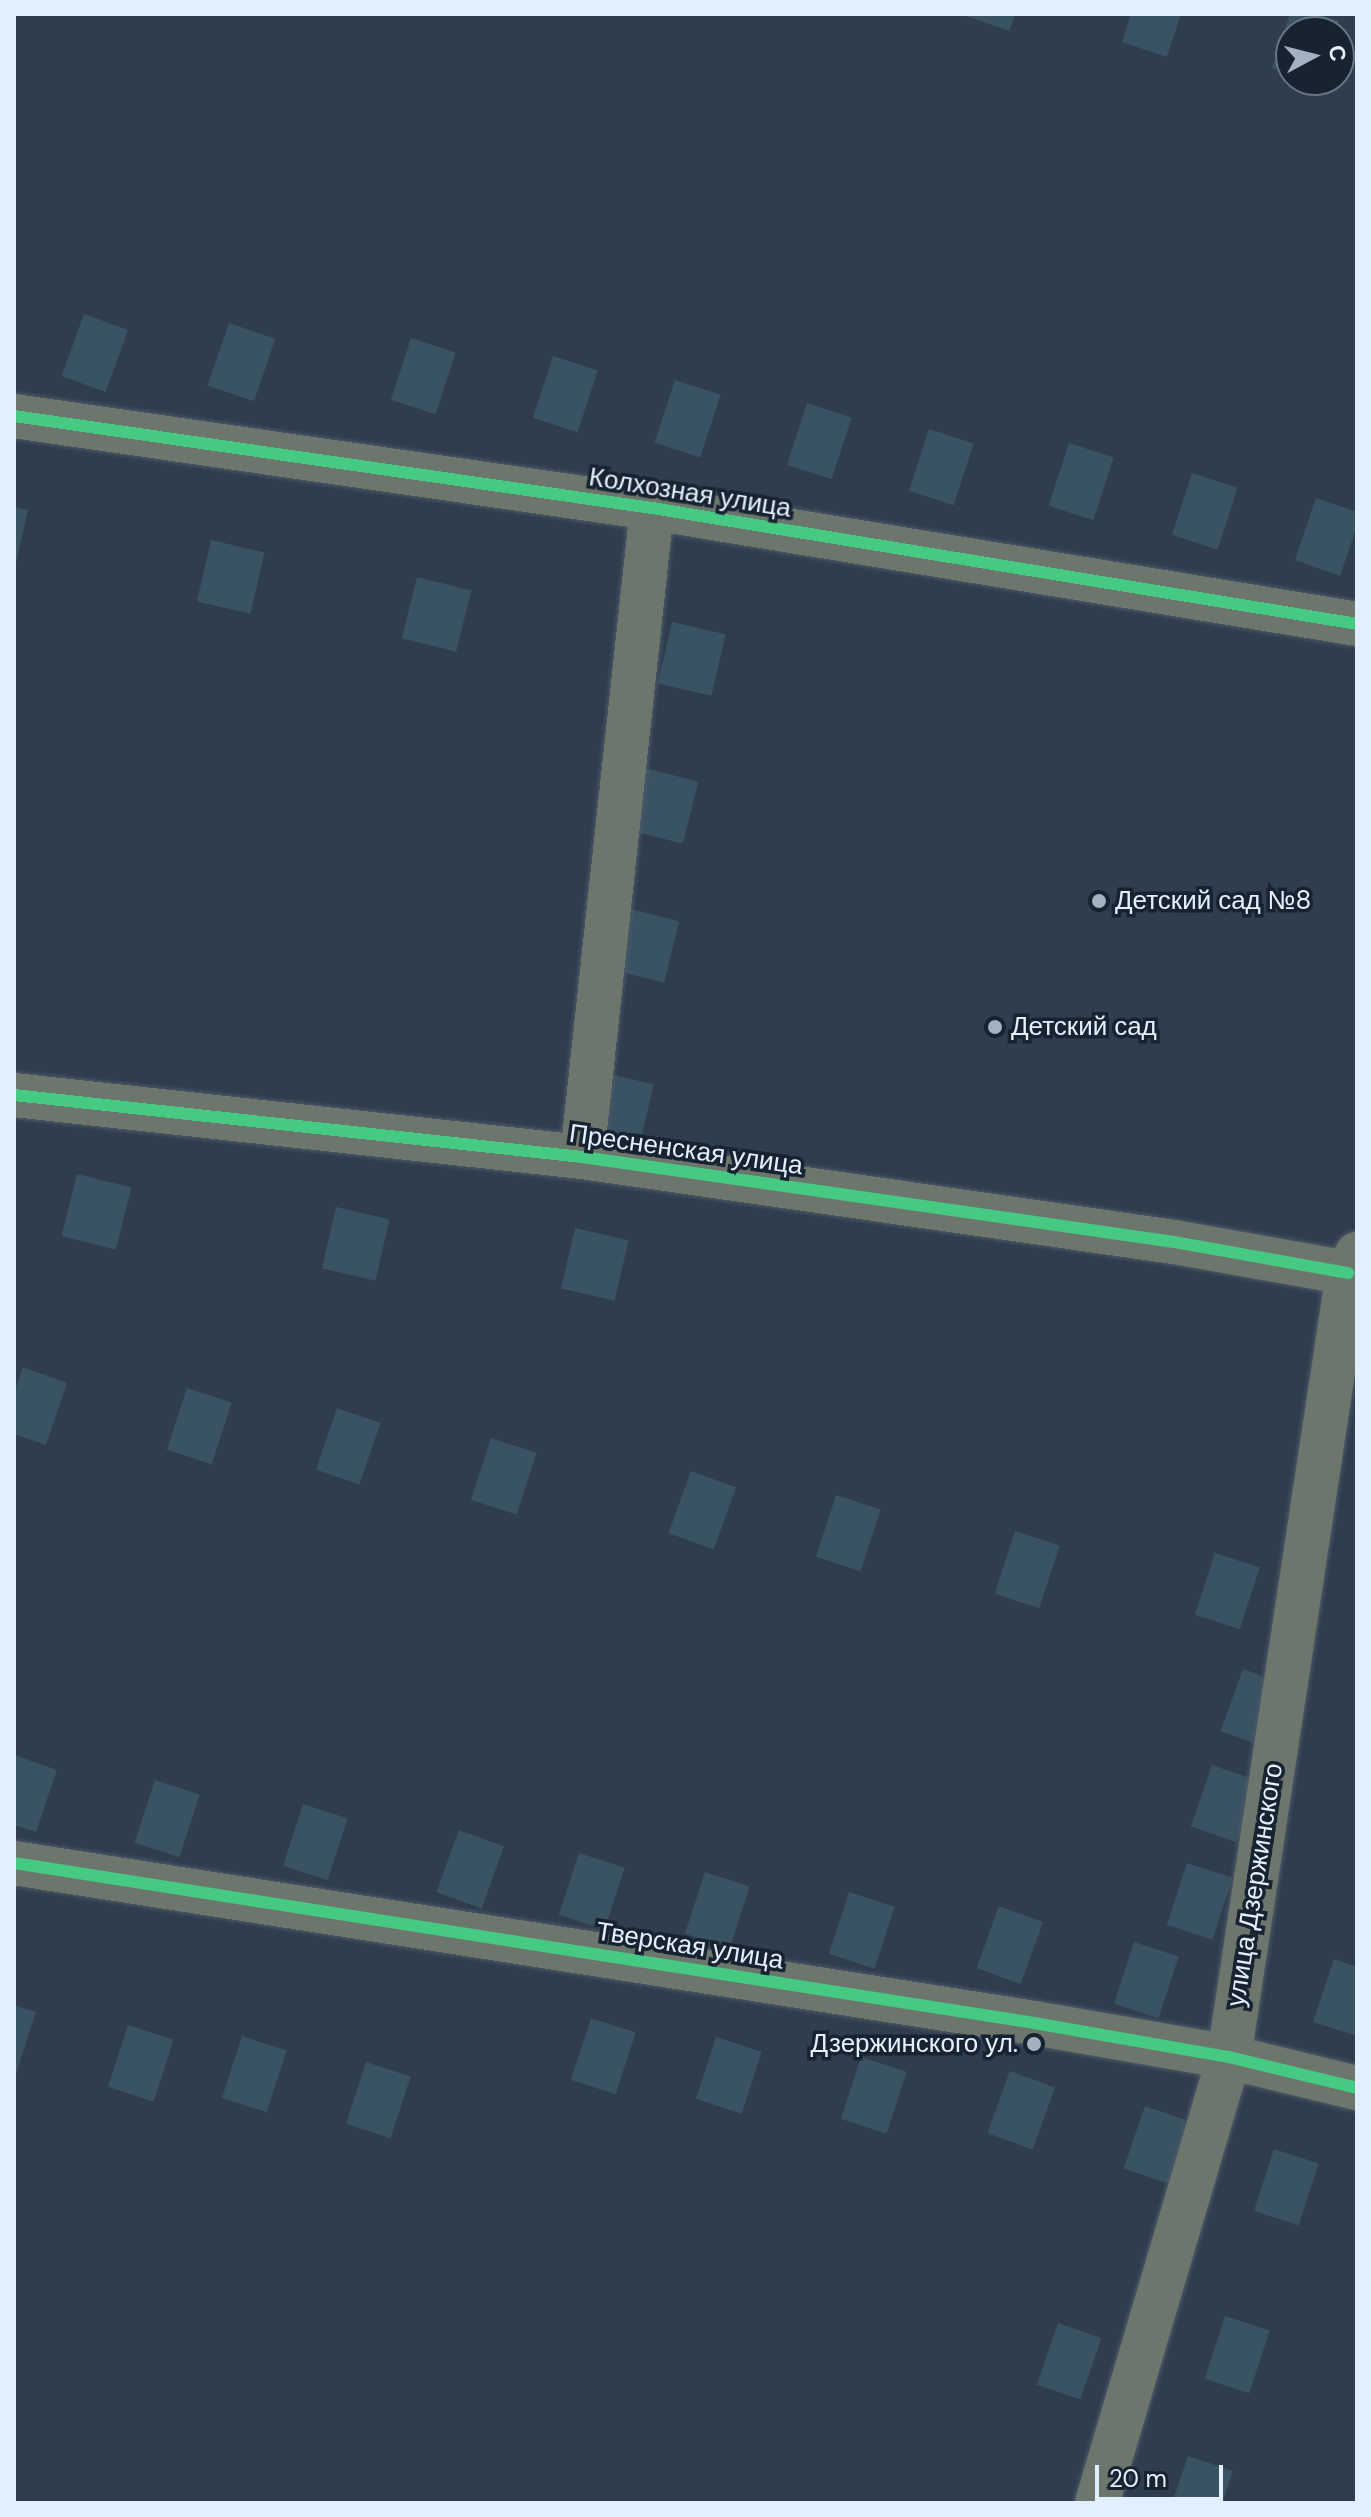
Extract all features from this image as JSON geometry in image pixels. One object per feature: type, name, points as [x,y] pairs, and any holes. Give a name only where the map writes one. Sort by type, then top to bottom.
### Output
[{"type":"street","name":"Колхозная улица","points":[[14,416],[652,508],[1357,624]]},
{"type":"street","points":[[582,1157],[652,508]]},
{"type":"street","name":"Пресненская улица","points":[[14,1095],[582,1157],[1174,1242],[1352,1264]]},
{"type":"street","name":"улица Дзержинского","points":[[1097,2503],[1229,2057],[1352,1264]]},
{"type":"street","name":"Тверская улица","points":[[14,1863],[1229,2057],[1357,2088]]},
{"type":"building","points":[[961,14],[1015,14],[1009,31]]},
{"type":"building","points":[[1131,14],[1181,14],[1167,57],[1122,42]]},
{"type":"building","points":[[1318,14],[1324,16],[1289,16]]},
{"type":"building","points":[[84,314],[128,330],[106,392],[61,376]]},
{"type":"building","points":[[229,323],[275,339],[254,401],[208,385]]},
{"type":"building","points":[[411,338],[456,353],[436,414],[391,400]]},
{"type":"building","points":[[553,356],[598,371],[578,432],[533,418]]},
{"type":"building","points":[[675,380],[721,395],[700,458],[655,443]]},
{"type":"building","points":[[807,403],[852,418],[832,479],[787,465]]},
{"type":"building","points":[[929,429],[974,444],[954,505],[909,491]]},
{"type":"building","points":[[1069,443],[1114,458],[1093,520],[1049,506]]},
{"type":"building","points":[[1192,473],[1238,488],[1218,550],[1172,535]]},
{"type":"building","points":[[1316,498],[1357,512],[1357,526],[1340,576],[1295,560]]},
{"type":"building","points":[[14,507],[28,510],[15,567],[14,567]]},
{"type":"building","points":[[211,540],[265,552],[250,614],[197,601]]},
{"type":"building","points":[[417,577],[471,591],[456,652],[402,638]]},
{"type":"building","points":[[672,622],[726,634],[711,696],[658,683]]},
{"type":"building","points":[[644,768],[698,782],[683,844],[629,830]]},
{"type":"building","points":[[626,908],[679,921],[664,982],[611,969]]},
{"type":"building","points":[[601,1072],[654,1084],[639,1146],[587,1133]]},
{"type":"building","points":[[77,1174],[131,1188],[116,1250],[62,1236]]},
{"type":"building","points":[[336,1207],[390,1219],[375,1281],[322,1268]]},
{"type":"building","points":[[575,1228],[629,1240],[615,1301],[561,1288]]},
{"type":"building","points":[[23,1367],[67,1383],[46,1445],[14,1434],[14,1393]]},
{"type":"building","points":[[187,1388],[232,1403],[212,1464],[167,1450]]},
{"type":"building","points":[[337,1408],[380,1423],[359,1484],[316,1469]]},
{"type":"building","points":[[491,1438],[537,1453],[517,1515],[471,1500]]},
{"type":"building","points":[[691,1471],[736,1487],[714,1549],[668,1533]]},
{"type":"building","points":[[836,1495],[881,1510],[861,1571],[816,1557]]},
{"type":"building","points":[[1015,1531],[1060,1546],[1039,1608],[995,1594]]},
{"type":"building","points":[[1215,1553],[1260,1568],[1240,1629],[1195,1615]]},
{"type":"building","points":[[1243,1669],[1287,1685],[1265,1747],[1220,1731]]},
{"type":"building","points":[[14,1755],[57,1770],[36,1832],[14,1825]]},
{"type":"building","points":[[1212,1765],[1258,1781],[1237,1842],[1191,1826]]},
{"type":"building","points":[[155,1780],[200,1795],[179,1857],[135,1843]]},
{"type":"building","points":[[303,1804],[348,1819],[328,1880],[283,1866]]},
{"type":"building","points":[[459,1830],[504,1846],[482,1908],[436,1892]]},
{"type":"building","points":[[579,1853],[625,1868],[605,1930],[559,1915]]},
{"type":"building","points":[[1187,1863],[1233,1878],[1213,1940],[1167,1925]]},
{"type":"building","points":[[705,1872],[750,1887],[730,1948],[685,1934]]},
{"type":"building","points":[[849,1892],[895,1907],[875,1969],[829,1954]]},
{"type":"building","points":[[999,1906],[1043,1922],[1021,1984],[976,1968]]},
{"type":"building","points":[[1134,1942],[1179,1957],[1159,2018],[1114,2004]]},
{"type":"building","points":[[1334,1959],[1357,1967],[1357,2036],[1313,2022]]},
{"type":"building","points":[[14,2005],[36,2012],[15,2077],[14,2076]]},
{"type":"building","points":[[591,2018],[636,2033],[616,2094],[571,2080]]},
{"type":"building","points":[[128,2025],[174,2040],[154,2102],[108,2087]]},
{"type":"building","points":[[242,2036],[287,2051],[267,2112],[222,2098]]},
{"type":"building","points":[[716,2037],[762,2052],[742,2114],[696,2099]]},
{"type":"building","points":[[861,2057],[907,2072],[887,2134],[841,2119]]},
{"type":"building","points":[[366,2062],[411,2077],[391,2138],[346,2124]]},
{"type":"building","points":[[1010,2071],[1055,2087],[1033,2149],[987,2133]]},
{"type":"building","points":[[1145,2106],[1191,2122],[1170,2184],[1124,2168]]},
{"type":"building","points":[[1274,2149],[1319,2164],[1299,2225],[1254,2211]]},
{"type":"building","points":[[1225,2316],[1270,2331],[1249,2393],[1205,2379]]},
{"type":"building","points":[[1058,2323],[1101,2338],[1080,2399],[1037,2384]]},
{"type":"building","points":[[1188,2456],[1233,2471],[1222,2503],[1172,2503]]},
{"type":"cycle path","points":[[14,416],[652,508],[1357,624]]},
{"type":"cycle path","points":[[14,1095],[582,1157],[1174,1242],[1348,1273]]},
{"type":"cycle path","points":[[14,1863],[1034,2023],[1229,2057],[1357,2088]]},
{"type":"place","name":"Детский сад №8","points":[[1099,901]]},
{"type":"place","name":"Детский сад","points":[[995,1027]]},
{"type":"place","name":"Дзержинского ул.","points":[[1034,2044]]}]
